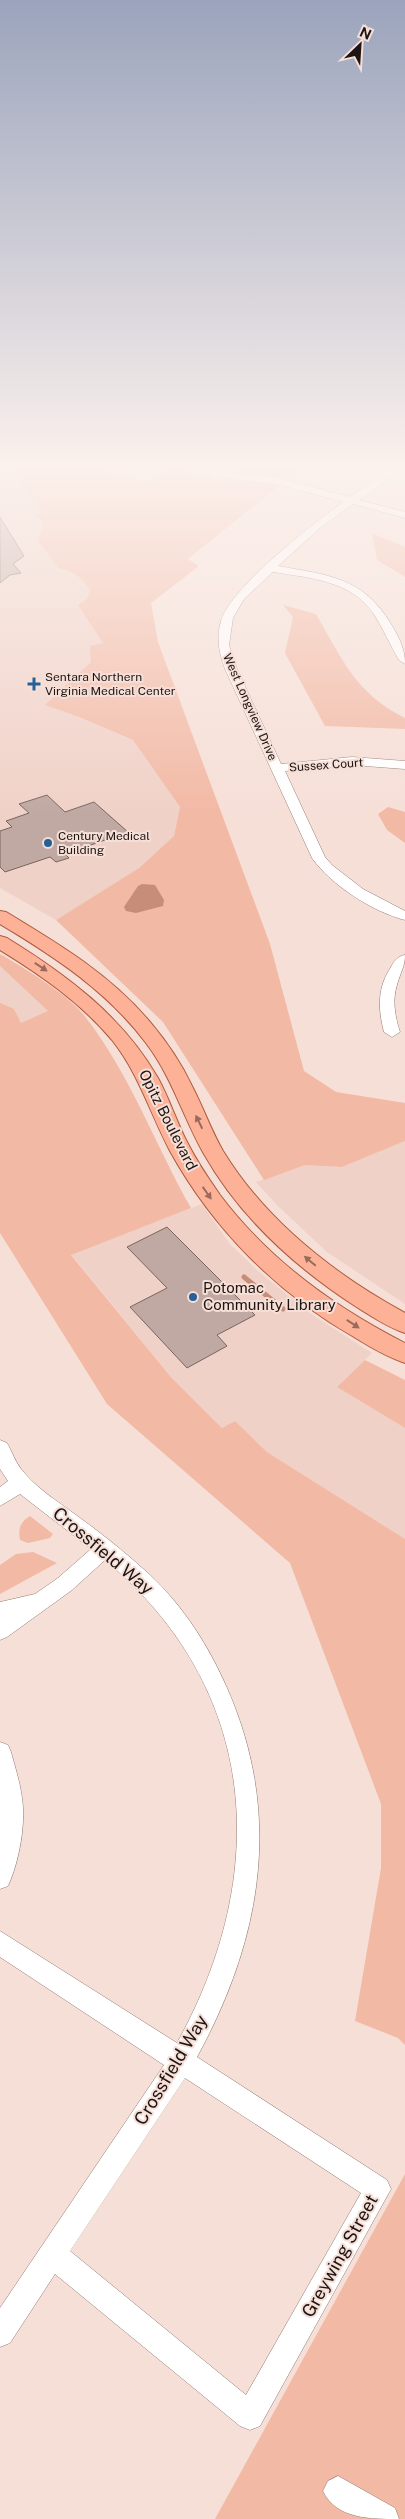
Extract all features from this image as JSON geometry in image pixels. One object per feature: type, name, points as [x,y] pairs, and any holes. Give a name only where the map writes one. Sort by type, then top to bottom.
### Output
[{"type":"main road","name":"Opitz Boulevard","points":[[0,916],[68,958],[114,995],[160,1047],[177,1076],[214,1153],[251,1204],[313,1263],[349,1290],[405,1324]]},
{"type":"main road","name":"Opitz Boulevard","points":[[0,942],[69,987],[115,1030],[148,1079],[171,1132],[192,1171],[236,1229],[290,1280],[325,1307],[374,1338],[405,1354]]},
{"type":"street","name":"West Longview Drive","points":[[255,581],[233,606],[224,631],[223,645],[231,670],[319,858],[328,869],[356,891],[405,916]]},
{"type":"street","points":[[330,581],[358,592],[373,606],[405,660]]},
{"type":"street","name":"Sussex Court","points":[[277,768],[352,761],[405,765]]},
{"type":"street","points":[[392,1032],[388,1019],[386,991],[391,978],[405,958]]},
{"type":"street","name":"Crossfield Way","points":[[0,1448],[6,1466],[19,1484],[147,1584],[176,1617],[205,1660],[219,1691],[242,1756],[250,1816],[250,1861],[242,1909],[231,1954],[209,2008],[181,2061],[0,2333]]},
{"type":"street","points":[[0,1498],[19,1484]]},
{"type":"street","points":[[0,1631],[65,1584],[104,1549]]},
{"type":"street","points":[[0,1611],[37,1603]]},
{"type":"street","points":[[0,1752],[11,1799],[10,1831],[0,1878]]},
{"type":"street","name":"Greywing Street","points":[[0,1943],[378,2189],[250,2416],[52,2254]]},
{"type":"street","points":[[338,2491],[384,2519]]},
{"type":"shaded area","name":"Sentara Northern Virginia Medical Center","points":[[0,581],[83,581],[90,591],[87,599],[103,644],[91,662],[46,705],[133,740],[180,807],[174,836],[139,868],[56,920],[0,888]]},
{"type":"shaded area","points":[[83,581],[180,581],[151,603],[158,642],[270,944],[304,1071],[336,1092],[405,1103],[405,1141],[342,1167],[305,1165],[264,1180],[163,1022],[56,920],[139,868],[174,836],[180,807],[133,740],[45,705],[91,662],[90,646],[103,643],[78,605],[87,599],[90,590]]},
{"type":"shaded area","points":[[283,605],[316,614],[352,674],[374,698],[405,718],[405,729],[325,726],[285,653],[293,617]]},
{"type":"shaded area","points":[[388,807],[405,812],[405,843],[387,830],[378,814]]},
{"type":"shaded area","points":[[142,884],[155,885],[164,900],[163,906],[136,913],[126,911],[124,907],[138,886]]},
{"type":"shaded area","points":[[0,954],[56,990],[83,1014],[115,1060],[191,1208],[71,1255],[170,1376],[222,1428],[235,1421],[267,1452],[405,1539],[405,2045],[398,2038],[355,2021],[381,1868],[381,1804],[290,1563],[107,1404],[0,1233],[0,1003],[14,1009],[21,1023],[48,1011],[0,966]]},
{"type":"shaded area","points":[[0,966],[49,1012],[21,1023],[0,1052]]},
{"type":"shaded area","points":[[405,1141],[405,1304],[327,1252],[278,1206],[256,1182],[305,1165],[342,1167]]},
{"type":"shaded area","points":[[202,1204],[230,1244],[258,1271],[311,1314],[372,1353],[337,1387],[405,1428],[405,1539],[267,1452],[235,1421],[222,1428],[170,1376],[71,1254]]},
{"type":"shaded area","points":[[365,1360],[405,1380],[405,1428],[337,1387]]},
{"type":"shaded area","points":[[30,1516],[53,1534],[50,1538],[28,1543],[20,1540],[20,1526]]},
{"type":"shaded area","points":[[33,1552],[57,1563],[0,1594],[0,1565],[16,1554]]},
{"type":"shaded area","points":[[405,2174],[405,2519],[215,2519]]},
{"type":"building","name":"Century Medical Building","points":[[47,795],[65,812],[94,802],[128,832],[65,854],[69,858],[56,862],[50,857],[5,872],[0,867],[0,831],[12,827],[6,821],[29,813],[19,804]]},
{"type":"building","name":"Potomac Community Library","points":[[167,1227],[255,1315],[217,1335],[227,1346],[187,1368],[130,1307],[167,1288],[127,1247]]},
{"type":"waterway","points":[[244,1277],[283,1309]]},
{"type":"place","name":"Sentara Northern Virginia Medical Center","points":[[34,684]]},
{"type":"place","name":"Century Medical Building","points":[[48,843]]},
{"type":"place","name":"Potomac Community Library","points":[[193,1297]]}]
